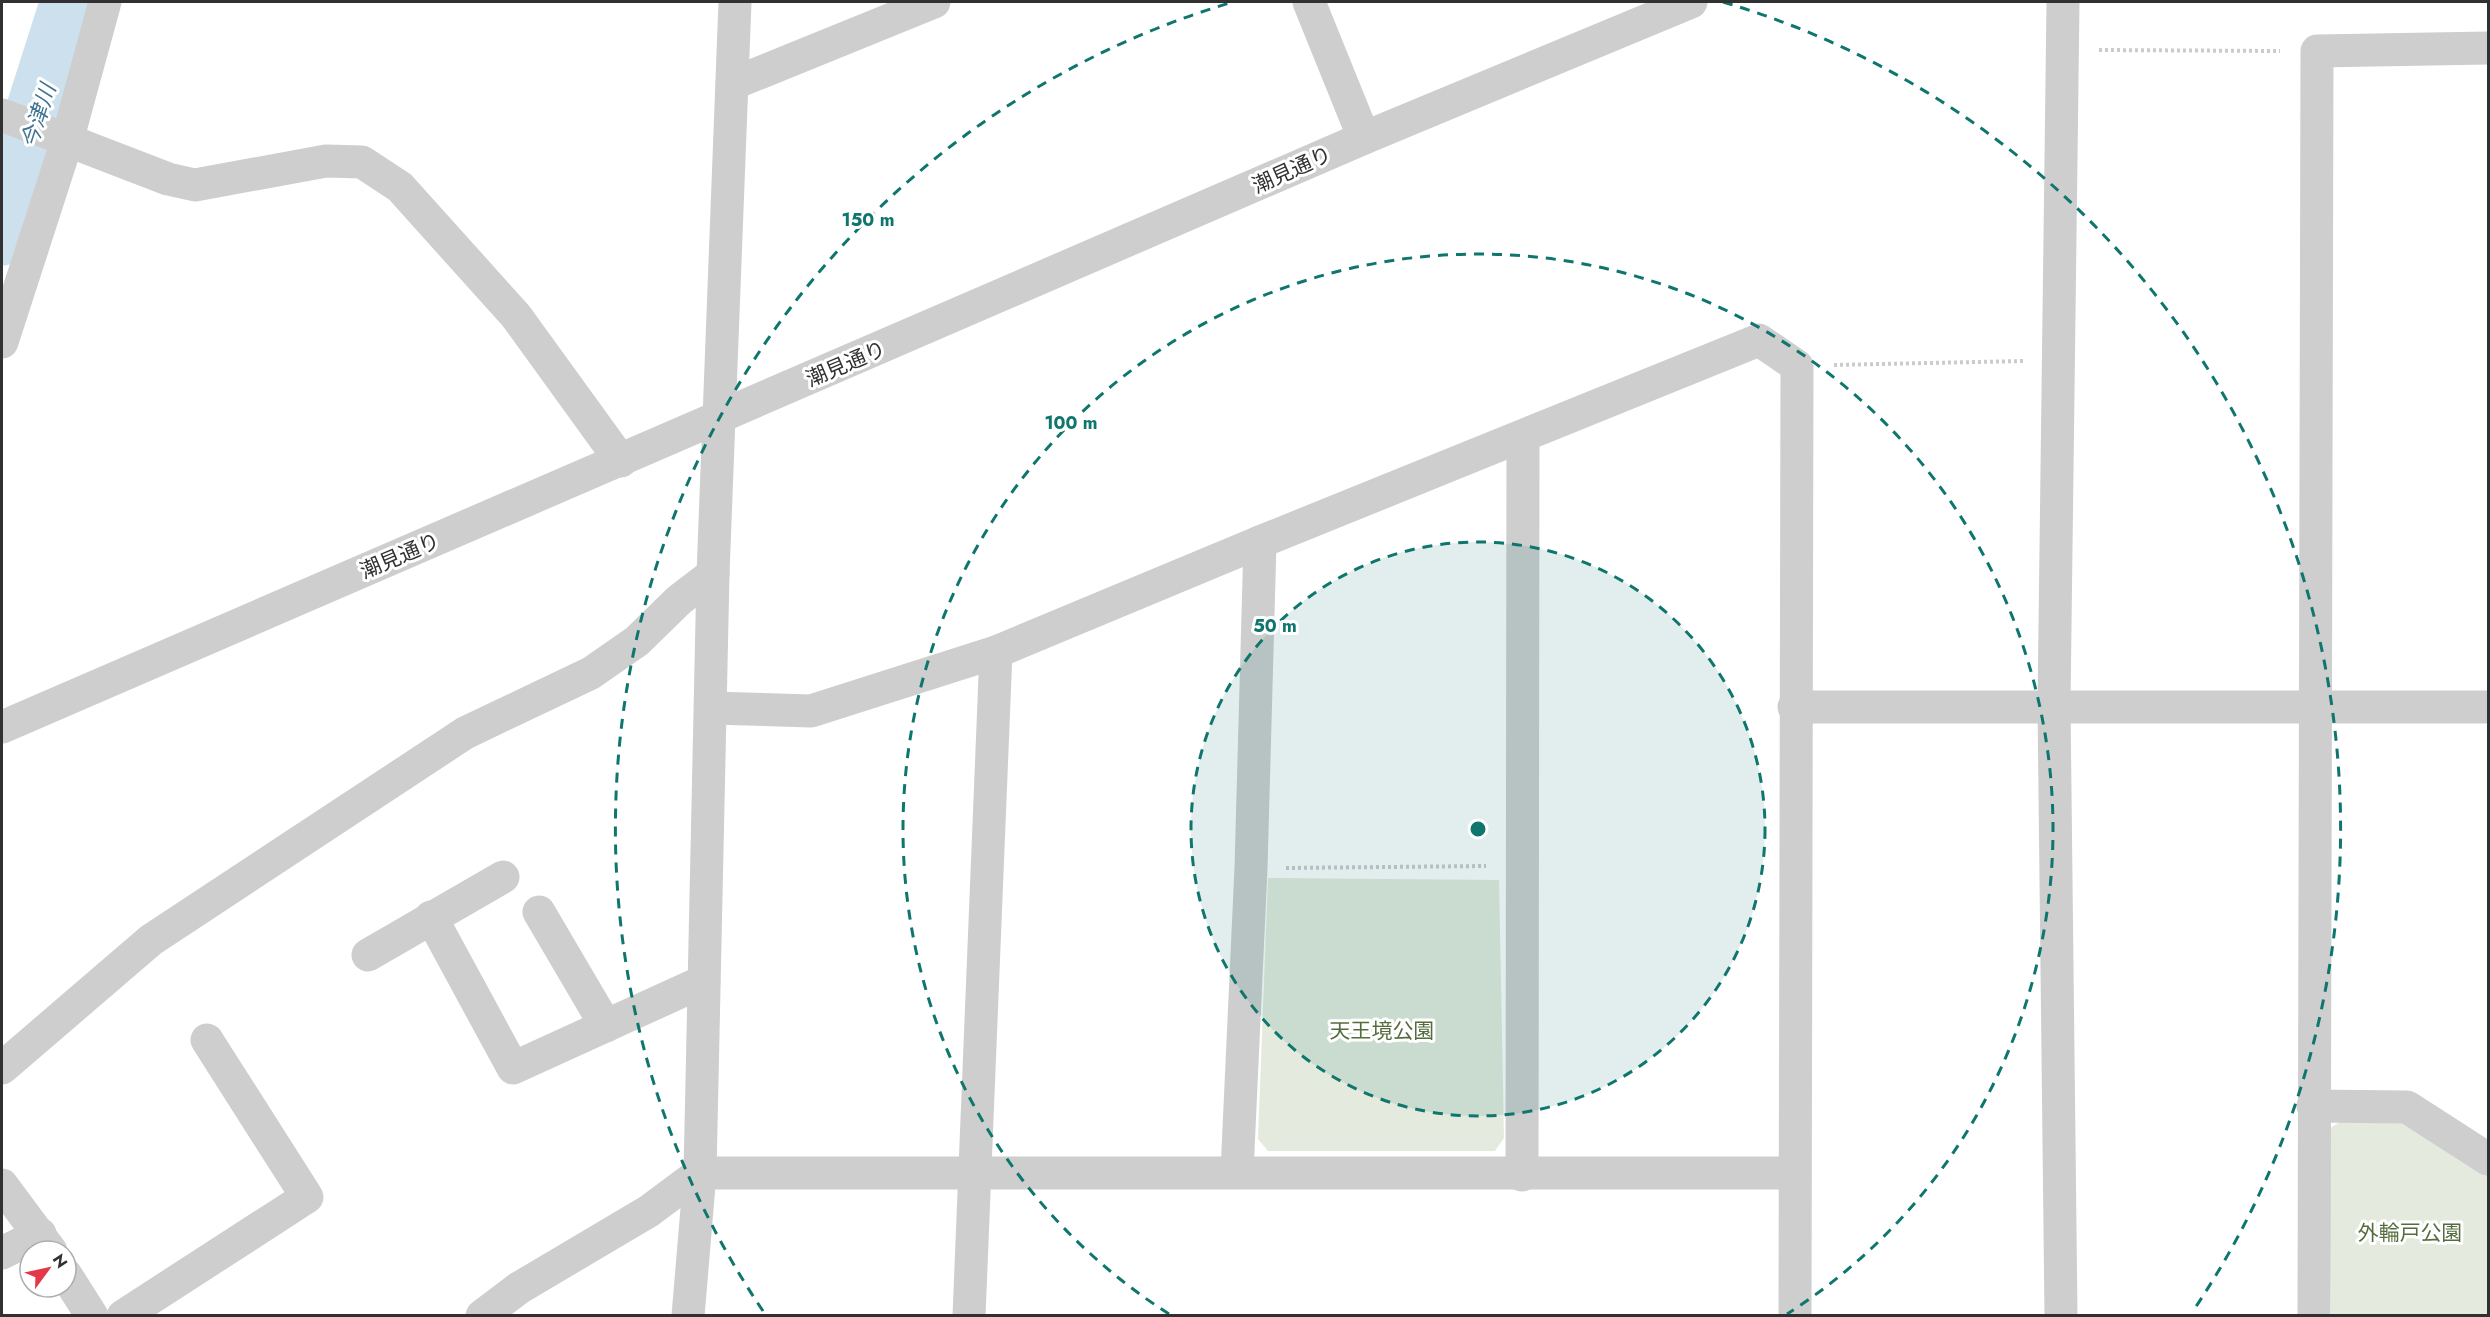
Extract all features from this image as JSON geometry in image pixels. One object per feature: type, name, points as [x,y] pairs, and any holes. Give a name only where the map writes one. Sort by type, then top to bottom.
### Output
[{"type":"street","points":[[2,342],[67,141],[105,2]]},
{"type":"street","points":[[688,1316],[700,1173],[713,574],[735,2]]},
{"type":"street","points":[[732,84],[934,2]]},
{"type":"street","points":[[1309,2],[1364,138]]},
{"type":"street","name":"潮見通り","points":[[3,724],[621,461],[1364,138],[1691,2]]},
{"type":"street","points":[[2061,1316],[2054,705],[2063,2]]},
{"type":"street","points":[[2314,1316],[2317,51],[2488,48]]},
{"type":"street","points":[[2,115],[168,179],[195,185],[326,161],[362,162],[400,187],[516,316],[621,461]]},
{"type":"street","points":[[711,708],[811,711],[996,652],[1260,542],[1759,340],[1797,366],[1793,1173],[1795,1316]]},
{"type":"street","points":[[1522,1175],[1523,437]]},
{"type":"street","points":[[1237,1172],[1251,868],[1260,542]]},
{"type":"street","points":[[2,1068],[151,940],[465,733],[591,673],[637,641],[679,600],[713,574]]},
{"type":"street","points":[[969,1316],[996,652]]},
{"type":"street","points":[[1794,707],[2314,705],[2488,707]]},
{"type":"street","points":[[368,955],[431,916],[503,877]]},
{"type":"street","points":[[539,912],[606,1026]]},
{"type":"street","points":[[431,916],[513,1068],[704,981]]},
{"type":"street","points":[[123,1316],[307,1197],[207,1040]]},
{"type":"street","points":[[2313,1106],[2406,1107],[2488,1159]]},
{"type":"street","points":[[482,1316],[519,1288],[649,1211],[700,1173],[975,1171],[1522,1175],[1793,1173]]},
{"type":"street","points":[[2,1185],[42,1239]]},
{"type":"street","points":[[2,1253],[18,1249]]},
{"type":"street","points":[[78,1294],[92,1316]]},
{"type":"path","points":[[2062,50],[2317,51]]},
{"type":"path","points":[[1797,366],[2057,361]]},
{"type":"path","points":[[1251,868],[1522,866]]},
{"type":"green space","name":"天王境公園","points":[[1268,878],[1499,880],[1504,1138],[1495,1151],[1268,1151],[1258,1139]]},
{"type":"green space","name":"外輪戸公園","points":[[2346,1118],[2406,1118],[2488,1175],[2488,1315],[2331,1315],[2329,1129]]},
{"type":"waterway","name":"今津川","points":[[2,231],[75,2]]}]
